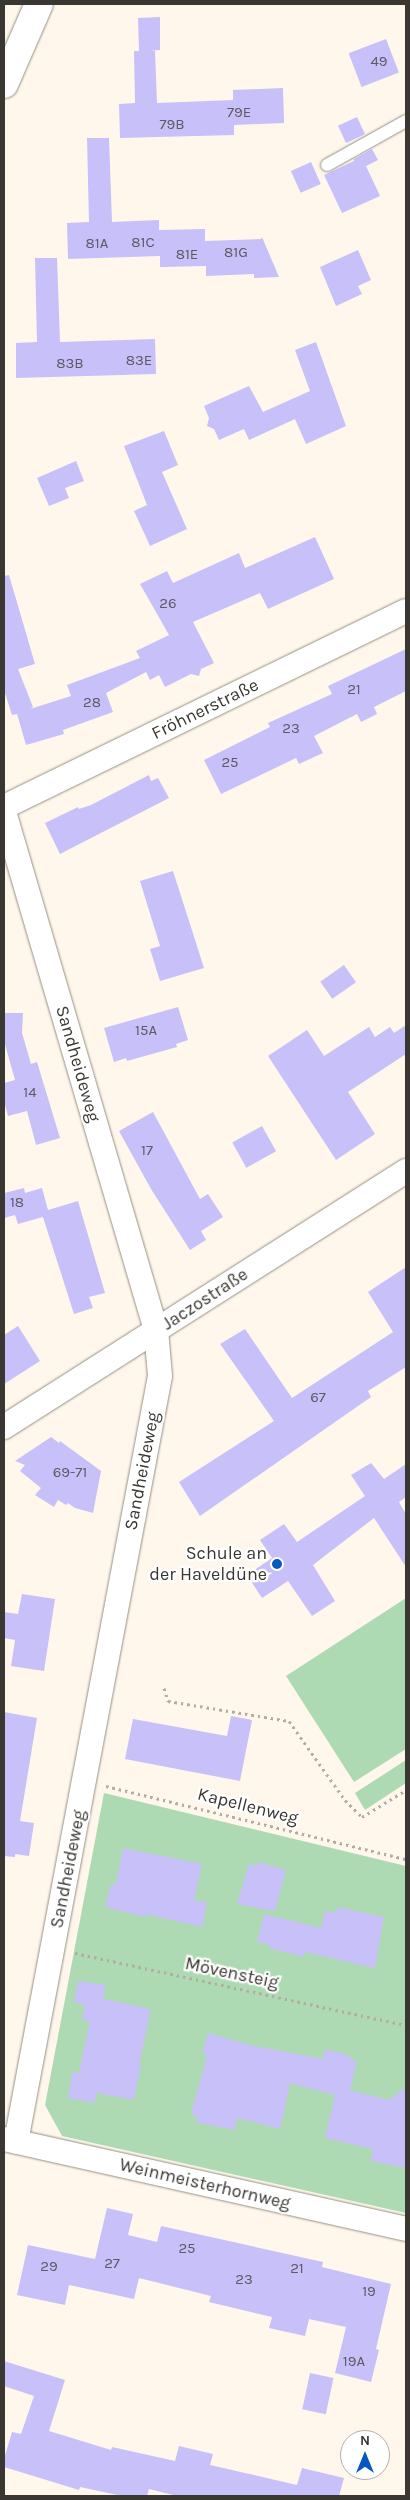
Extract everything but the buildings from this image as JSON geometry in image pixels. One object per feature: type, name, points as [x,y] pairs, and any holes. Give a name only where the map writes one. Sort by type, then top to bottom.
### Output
[{"type":"main road","points":[[4,84],[39,4]]},
{"type":"street","name":"Fröhnerstraße","points":[[4,807],[406,611]]},
{"type":"street","name":"Sandheideweg","points":[[4,812],[156,1330],[160,1376],[53,1948],[10,2140]]},
{"type":"street","name":"Jaczostraße","points":[[4,1427],[406,1171]]},
{"type":"street","name":"Weinmeisterhornweg","points":[[10,2140],[406,2229]]},
{"type":"lane","points":[[328,165],[406,122]]},
{"type":"path","points":[[164,1688],[168,1701],[289,1721],[345,1800],[362,1817],[406,1790]]},
{"type":"path","name":"Kapellenweg","points":[[84,1782],[406,1859]]},
{"type":"path","name":"Mövensteig","points":[[53,1948],[406,2024]]},
{"type":"green space","points":[[406,1598],[406,1749],[354,1782],[286,1676]]},
{"type":"green space","points":[[406,1760],[406,1783],[365,1810],[355,1793]]},
{"type":"green space","points":[[104,1793],[406,1866],[406,2213],[62,2136],[45,2105]]},
{"type":"place","name":"Schule an der Haveldüne","points":[[277,1564]]}]
